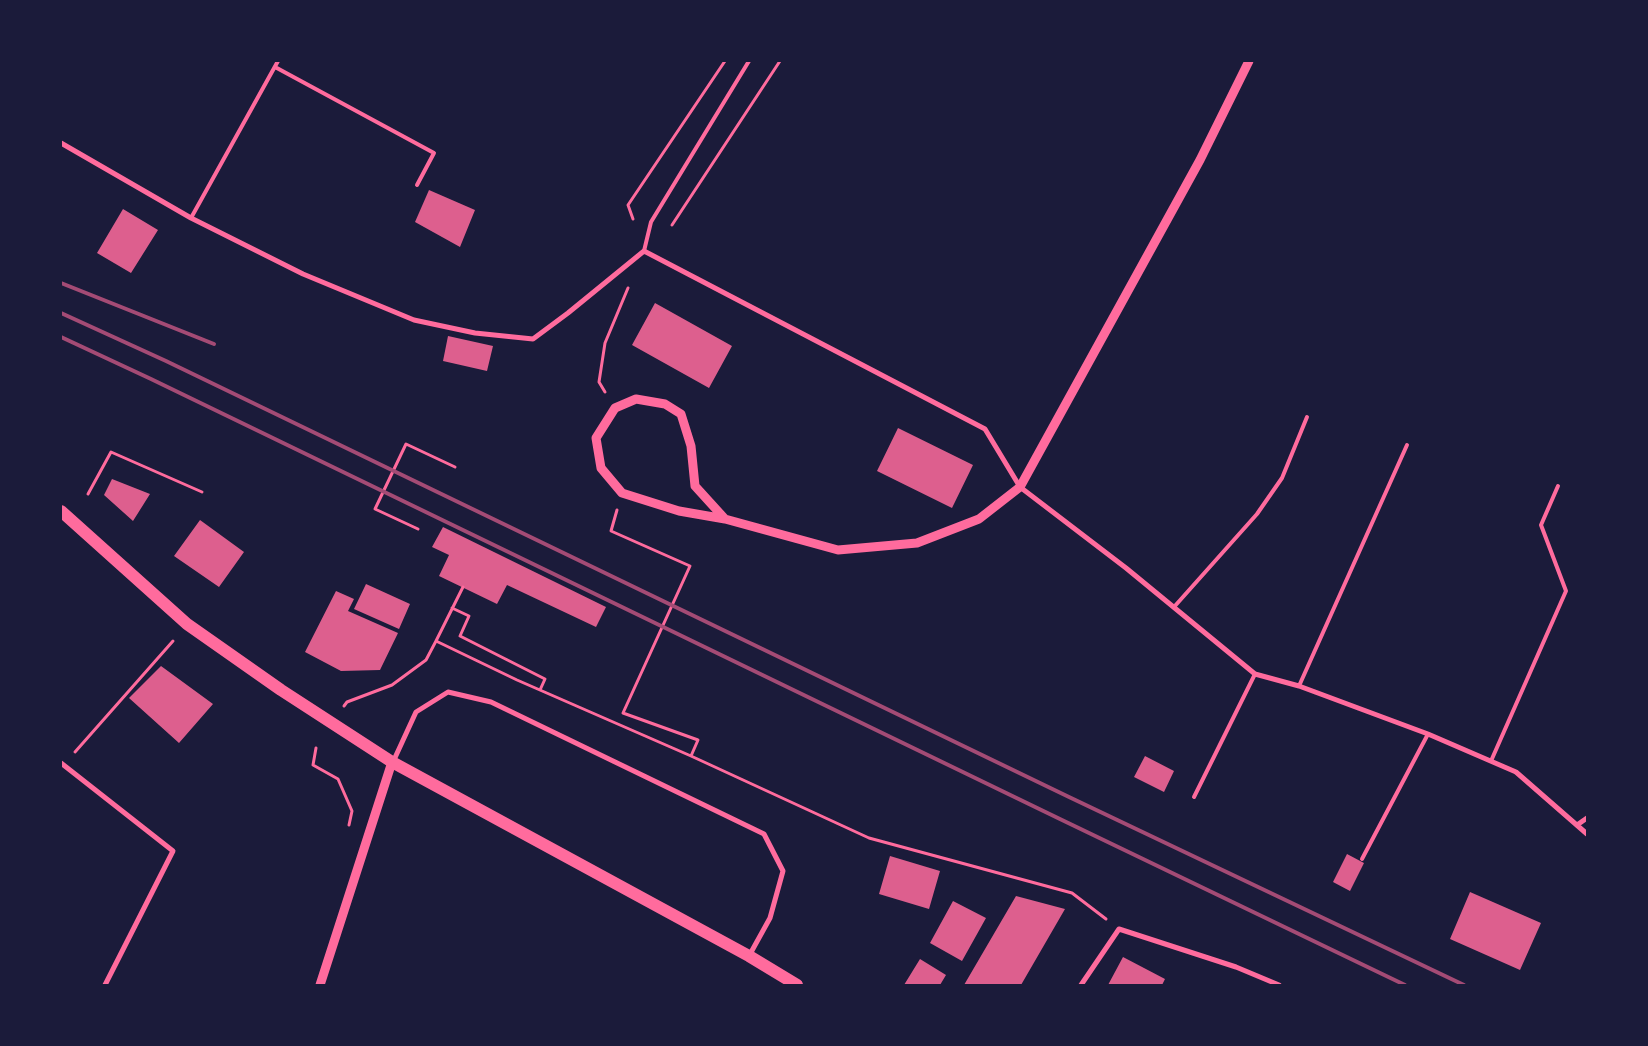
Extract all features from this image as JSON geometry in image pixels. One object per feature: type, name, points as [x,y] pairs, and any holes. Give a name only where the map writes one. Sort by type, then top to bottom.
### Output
[{"type":"main road","points":[[61,511],[187,624],[280,690],[392,762],[750,956],[797,985]]},
{"type":"street","points":[[725,518],[695,486],[691,446],[681,414],[665,404],[636,399],[615,408],[596,438],[601,468],[622,493],[679,511],[725,518],[838,550],[917,543],[979,518],[1020,486],[1200,160],[1248,61]]},
{"type":"street","points":[[61,144],[191,218],[303,274],[414,320],[475,334],[533,339],[644,251],[985,430],[1020,486],[1126,568],[1255,674],[1299,686],[1428,734],[1516,772],[1587,834]]},
{"type":"street","points":[[320,985],[392,762],[416,712],[448,692],[491,702],[764,834],[783,871],[770,918],[750,956]]},
{"type":"street","points":[[61,763],[173,851],[105,985]]},
{"type":"street","points":[[1577,825],[1587,818]]},
{"type":"street","points":[[1081,985],[1119,929],[1236,967],[1279,985]]},
{"type":"lane","points":[[191,218],[278,61]]},
{"type":"lane","points":[[644,251],[651,222],[749,61]]},
{"type":"lane","points":[[274,67],[434,153],[417,185]]},
{"type":"lane","points":[[1174,607],[1257,514],[1282,478],[1307,417]]},
{"type":"lane","points":[[1299,686],[1407,445]]},
{"type":"lane","points":[[1491,761],[1566,591],[1541,525],[1558,486]]},
{"type":"lane","points":[[1194,797],[1255,674]]},
{"type":"lane","points":[[1362,859],[1428,734]]},
{"type":"path","points":[[725,61],[628,204],[644,251],[664,237],[780,61]]},
{"type":"path","points":[[615,408],[599,382],[605,343],[630,284]]},
{"type":"path","points":[[418,529],[375,509],[406,444],[455,467]]},
{"type":"path","points":[[88,494],[111,452],[202,492]]},
{"type":"path","points":[[622,493],[611,531],[690,566],[623,714],[698,740],[690,756]]},
{"type":"path","points":[[341,708],[347,702],[392,685],[426,660],[463,588]]},
{"type":"path","points":[[452,608],[469,616],[460,636],[545,678],[540,690]]},
{"type":"path","points":[[72,755],[187,624]]},
{"type":"path","points":[[436,641],[868,838],[1072,893],[1119,929]]},
{"type":"path","points":[[316,748],[313,765],[338,779],[352,811],[348,830]]},
{"type":"building","points":[[429,190],[475,210],[460,247],[415,222]]},
{"type":"building","points":[[123,209],[158,230],[131,273],[97,253]]},
{"type":"building","points":[[655,303],[732,346],[709,388],[632,345]]},
{"type":"building","points":[[448,336],[493,346],[487,371],[443,361]]},
{"type":"building","points":[[898,428],[973,465],[952,508],[877,471]]},
{"type":"building","points":[[112,479],[150,494],[133,521],[104,495]]},
{"type":"building","points":[[200,520],[244,552],[219,587],[174,556]]},
{"type":"building","points":[[443,527],[606,607],[596,627],[507,585],[497,604],[439,576],[449,555],[432,547]]},
{"type":"building","points":[[366,584],[410,604],[399,629],[354,609]]},
{"type":"building","points":[[336,591],[354,599],[348,611],[398,633],[380,670],[341,671],[305,652]]},
{"type":"building","points":[[161,666],[213,704],[179,743],[129,698]]},
{"type":"building","points":[[1145,756],[1174,771],[1164,792],[1134,777]]},
{"type":"building","points":[[1347,854],[1364,863],[1350,891],[1333,882]]},
{"type":"building","points":[[890,856],[940,871],[929,909],[879,894]]},
{"type":"building","points":[[1470,892],[1541,923],[1520,970],[1450,939]]},
{"type":"building","points":[[1016,896],[1065,909],[1021,985],[964,985]]},
{"type":"building","points":[[953,901],[986,918],[962,961],[930,943]]},
{"type":"building","points":[[1123,957],[1165,979],[1162,985],[1108,985]]},
{"type":"building","points":[[920,959],[946,975],[940,985],[904,985]]},
{"type":"railway","points":[[61,283],[214,344]]},
{"type":"railway","points":[[61,313],[166,361],[1069,797],[1464,985]]},
{"type":"railway","points":[[61,337],[1405,985]]}]
